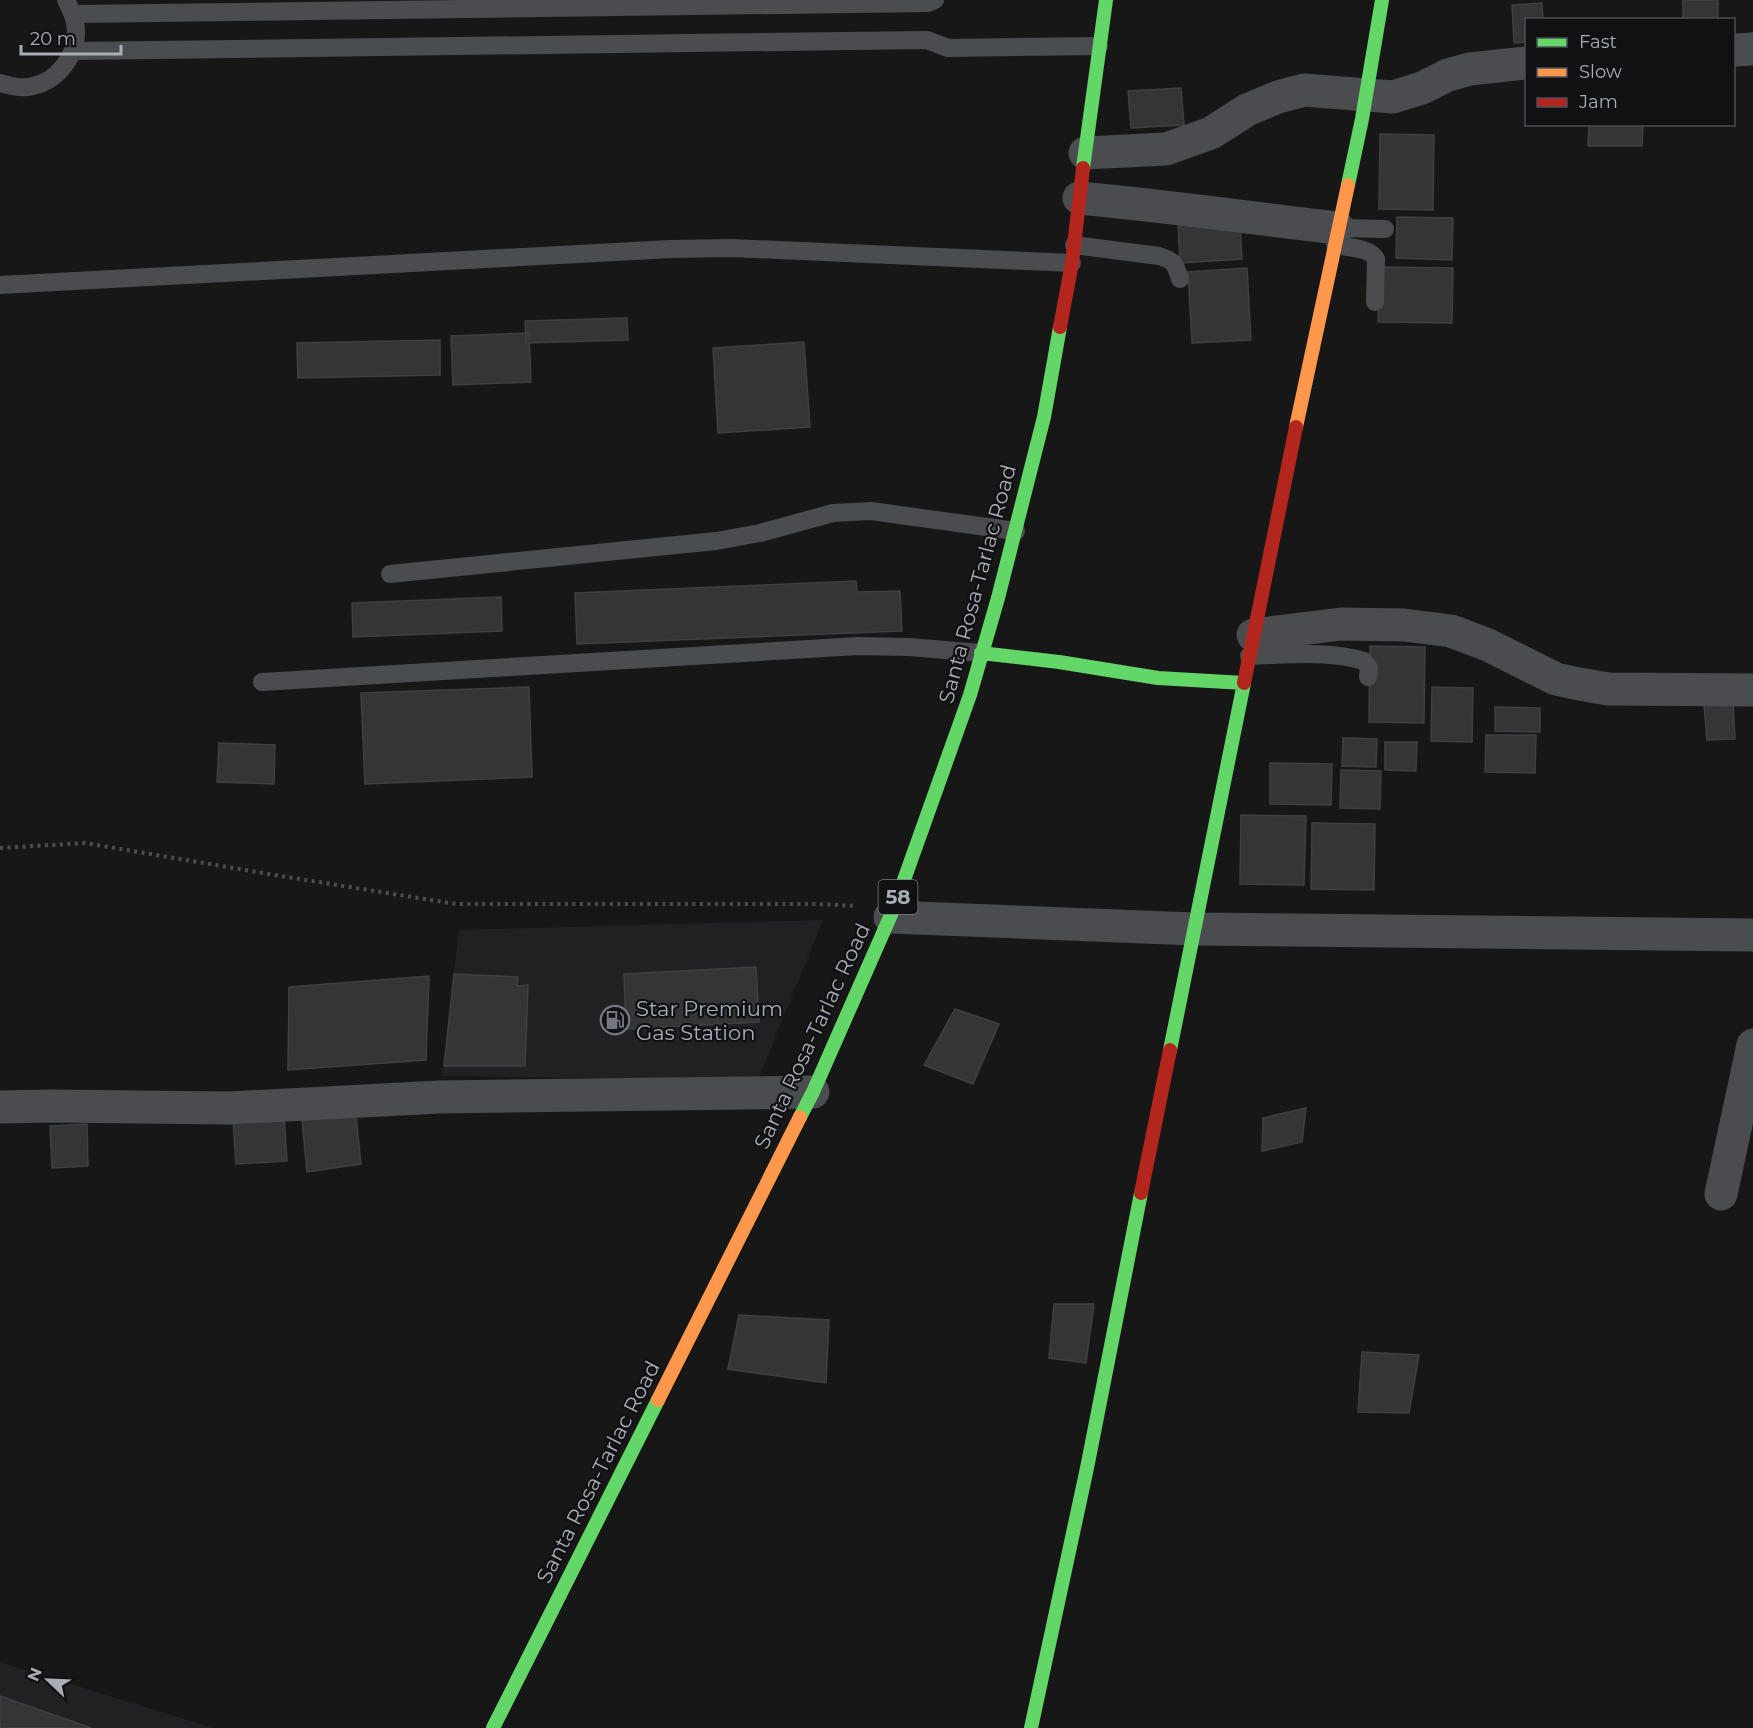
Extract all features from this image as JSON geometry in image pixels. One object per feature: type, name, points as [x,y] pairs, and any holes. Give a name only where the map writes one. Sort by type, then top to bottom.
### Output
[{"type":"main road","name":"Santa Rosa-Tarlac Road","points":[[493,1728],[813,1092],[892,912],[956,738],[998,598],[1044,417],[1073,254],[1099,46],[1100,0]]},
{"type":"main road","points":[[1031,1728],[1087,1468],[1276,517],[1367,96],[1382,0]]},
{"type":"main road","points":[[981,653],[1059,662],[1158,678],[1244,683]]},
{"type":"street","points":[[1735,50],[1753,49]]},
{"type":"street","points":[[1085,153],[1166,148],[1211,133],[1247,110],[1278,97],[1304,90],[1393,97],[1422,88],[1448,75],[1470,69],[1525,63]]},
{"type":"street","points":[[1080,198],[1166,206],[1248,218],[1337,237]]},
{"type":"street","points":[[1251,645],[1341,624],[1404,625],[1451,631],[1488,645],[1556,679],[1579,684],[1608,689],[1753,690]]},
{"type":"street","points":[[892,912],[1194,929],[1753,935]]},
{"type":"street","points":[[1721,1194],[1753,1045]]},
{"type":"street","points":[[0,1107],[230,1108],[439,1097],[813,1092]]},
{"type":"lane","points":[[0,83],[15,87],[33,86],[50,79],[64,67],[73,51],[76,33],[70,7],[928,3],[935,0]]},
{"type":"lane","points":[[73,51],[927,40],[948,48],[1099,46]]},
{"type":"lane","points":[[1337,237],[1385,229]]},
{"type":"lane","points":[[1337,237],[1373,254],[1376,259],[1375,302]]},
{"type":"lane","points":[[0,285],[671,249],[732,248],[1165,257],[1171,259],[1176,266],[1180,279]]},
{"type":"lane","points":[[390,574],[716,541],[760,533],[833,513],[871,511],[1016,531]]},
{"type":"lane","points":[[262,682],[858,645],[981,653]]},
{"type":"lane","points":[[1251,645],[1364,661],[1369,668],[1368,676]]},
{"type":"path","points":[[0,848],[85,843],[456,904],[816,904],[892,912]]},
{"type":"shaded area","name":"Star Premium Gas Station","points":[[823,920],[758,1080],[442,1076],[459,930]]},
{"type":"shaded area","points":[[0,1662],[213,1728],[0,1728]]},
{"type":"building","points":[[1683,0],[1718,0],[1718,18],[1683,18]]},
{"type":"building","points":[[1542,3],[1543,18],[1525,18],[1525,42],[1514,43],[1512,5]]},
{"type":"building","points":[[1181,88],[1184,125],[1131,128],[1128,91]]},
{"type":"building","points":[[1589,126],[1643,126],[1642,146],[1588,146]]},
{"type":"building","points":[[1380,134],[1434,135],[1433,210],[1379,209]]},
{"type":"building","points":[[1397,217],[1453,218],[1452,260],[1396,258]]},
{"type":"building","points":[[1240,221],[1242,259],[1180,263],[1178,225]]},
{"type":"building","points":[[1379,267],[1453,268],[1452,323],[1378,322]]},
{"type":"building","points":[[1247,268],[1251,340],[1192,343],[1188,272]]},
{"type":"building","points":[[627,318],[628,340],[526,343],[525,321]]},
{"type":"building","points":[[529,333],[531,382],[453,385],[451,336]]},
{"type":"building","points":[[440,340],[440,375],[298,378],[297,343]]},
{"type":"building","points":[[804,342],[810,427],[718,433],[713,348]]},
{"type":"building","points":[[856,581],[857,592],[900,591],[902,631],[577,644],[575,593]]},
{"type":"building","points":[[501,597],[502,631],[353,637],[352,603]]},
{"type":"building","points":[[1370,646],[1425,647],[1424,723],[1369,722]]},
{"type":"building","points":[[529,687],[532,777],[365,784],[361,693]]},
{"type":"building","points":[[1432,687],[1473,688],[1472,742],[1431,741]]},
{"type":"building","points":[[1733,703],[1735,739],[1707,740],[1704,705]]},
{"type":"building","points":[[1495,707],[1540,708],[1540,732],[1495,731]]},
{"type":"building","points":[[1486,735],[1536,735],[1535,773],[1485,772]]},
{"type":"building","points":[[1343,738],[1377,739],[1376,767],[1342,766]]},
{"type":"building","points":[[1385,742],[1417,742],[1416,771],[1385,770]]},
{"type":"building","points":[[219,743],[275,745],[274,784],[217,782]]},
{"type":"building","points":[[1270,763],[1332,764],[1331,805],[1270,804]]},
{"type":"building","points":[[1341,770],[1381,771],[1380,809],[1340,808]]},
{"type":"building","points":[[1241,815],[1306,816],[1304,885],[1240,884]]},
{"type":"building","points":[[1312,823],[1375,824],[1374,890],[1311,889]]},
{"type":"building","points":[[756,967],[759,1022],[626,1029],[624,974]]},
{"type":"building","points":[[454,974],[518,977],[517,986],[528,985],[525,1066],[444,1066]]},
{"type":"building","points":[[429,976],[426,1060],[288,1070],[289,987]]},
{"type":"building","points":[[955,1009],[999,1024],[973,1084],[924,1065]]},
{"type":"building","points":[[1306,1108],[1302,1142],[1262,1151],[1263,1118]]},
{"type":"building","points":[[356,1116],[361,1164],[307,1172],[302,1120]]},
{"type":"building","points":[[284,1117],[287,1161],[236,1164],[233,1120]]},
{"type":"building","points":[[87,1124],[88,1166],[52,1168],[50,1126]]},
{"type":"building","points":[[1054,1304],[1094,1304],[1086,1363],[1049,1358]]},
{"type":"building","points":[[739,1315],[829,1320],[826,1383],[728,1369]]},
{"type":"building","points":[[1362,1352],[1419,1355],[1409,1413],[1358,1412]]},
{"type":"building","points":[[0,1696],[91,1728],[0,1728]]},
{"type":"traffic: fast","points":[[1083,168],[1106,0]]},
{"type":"traffic: fast","points":[[1348,185],[1362,119],[1382,0]]},
{"type":"traffic: fast","points":[[800,1117],[894,908],[970,695],[998,598],[1044,417],[1060,327]]},
{"type":"traffic: fast","points":[[981,653],[1059,662],[1158,678],[1244,683],[1170,1050]]},
{"type":"traffic: fast","points":[[1031,1728],[1087,1468],[1141,1193]]},
{"type":"traffic: fast","points":[[493,1728],[658,1400]]},
{"type":"traffic: slow","points":[[1296,427],[1348,185]]},
{"type":"traffic: slow","points":[[658,1400],[800,1117]]},
{"type":"traffic: jam","points":[[1060,327],[1072,263],[1083,168]]},
{"type":"traffic: jam","points":[[1244,683],[1296,427]]},
{"type":"traffic: jam","points":[[1141,1193],[1170,1050]]},
{"type":"place","name":"Star Premium Gas Station","points":[[615,1020]]}]
